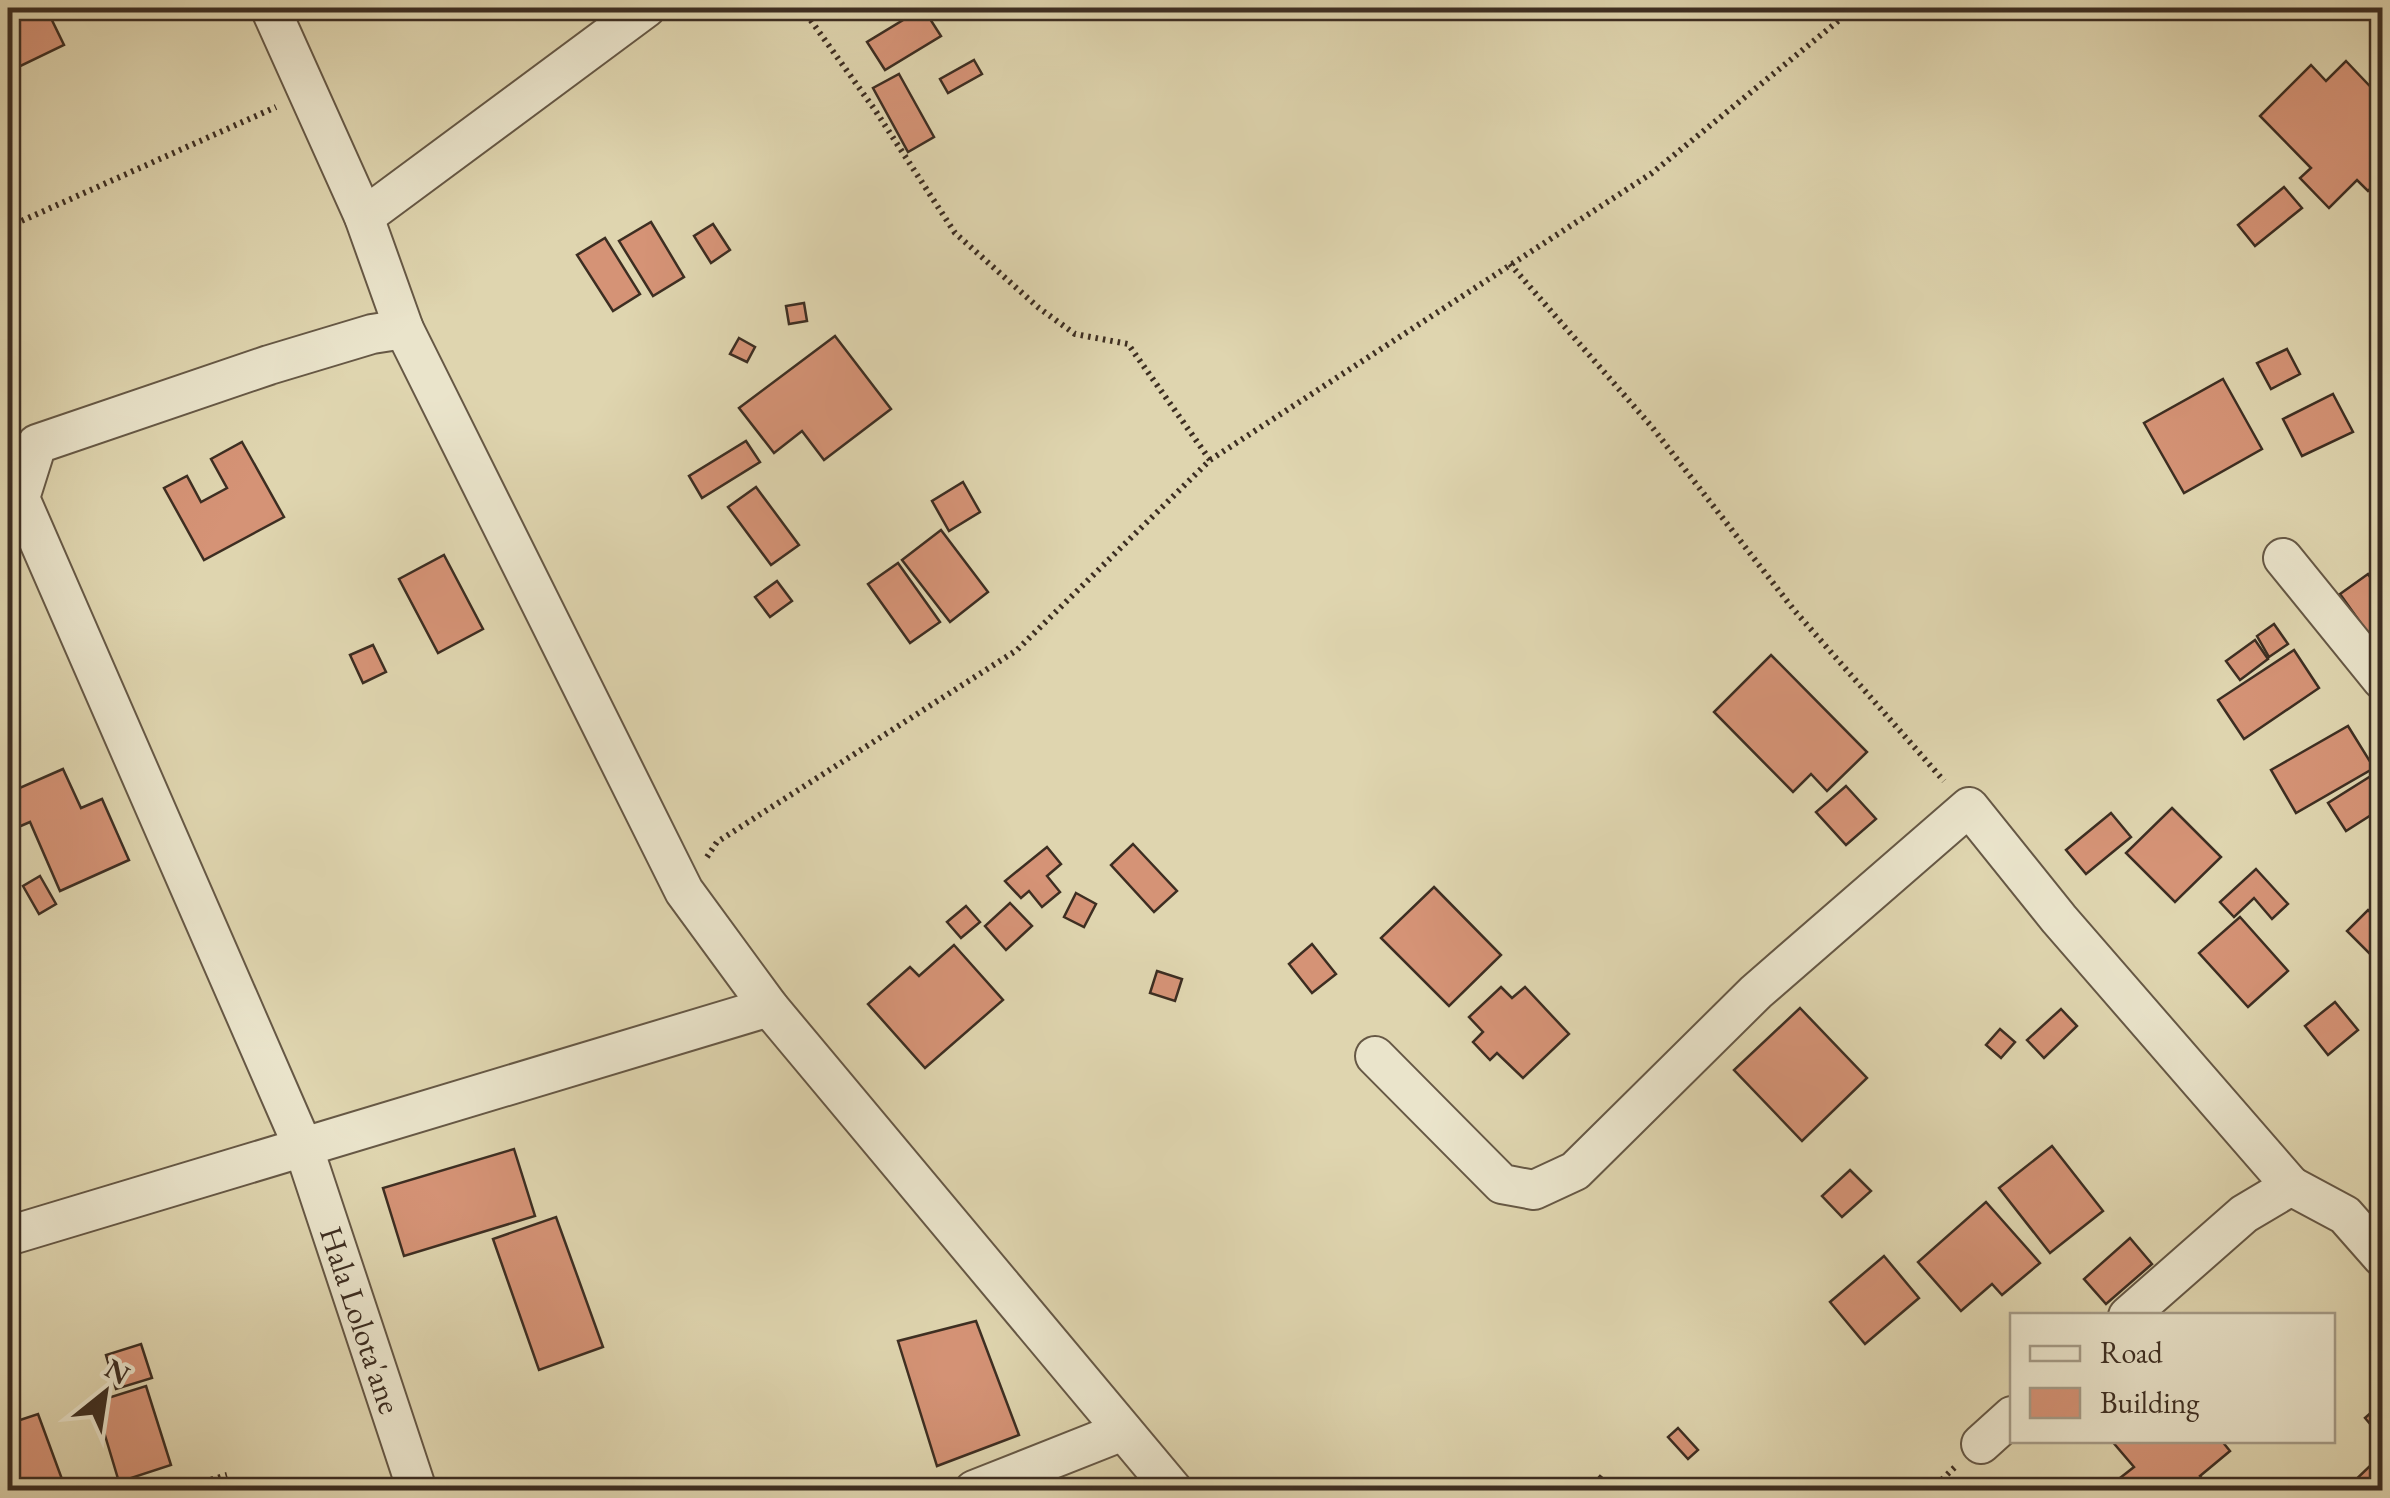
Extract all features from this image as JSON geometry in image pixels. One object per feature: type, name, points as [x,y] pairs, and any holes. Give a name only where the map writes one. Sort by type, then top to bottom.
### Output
[{"type":"street","points":[[270,8],[364,217],[404,330],[684,891],[769,1007],[1173,1490]]},
{"type":"street","points":[[364,217],[646,8]]},
{"type":"street","name":"Hala Lolota'ane","points":[[404,330],[372,334],[269,365],[36,444],[20,498],[304,1148],[417,1490]]},
{"type":"street","points":[[2283,558],[2382,680]]},
{"type":"street","points":[[1376,1056],[1502,1184],[1534,1190],[1575,1171],[1756,992],[1969,807],[2059,920],[2291,1186],[2345,1215],[2382,1257]]},
{"type":"street","points":[[8,1236],[769,1007]]},
{"type":"street","points":[[2131,1313],[2244,1214],[2291,1186]]},
{"type":"street","points":[[1981,1444],[2010,1418]]},
{"type":"street","points":[[974,1490],[1123,1431]]},
{"type":"path","points":[[802,8],[954,233],[1039,308],[1075,334],[1128,344],[1210,460]]},
{"type":"path","points":[[684,891],[717,842],[1017,650],[1210,460],[1652,172],[1854,8]]},
{"type":"path","points":[[8,227],[310,92]]},
{"type":"path","points":[[1510,264],[1652,427],[1832,655],[1969,807]]},
{"type":"path","points":[[175,1490],[227,1475]]},
{"type":"building","points":[[36,8],[46,8],[64,45],[8,72],[8,21]]},
{"type":"building","points":[[923,8],[941,36],[885,70],[867,42]]},
{"type":"building","points":[[974,60],[982,74],[948,93],[940,79]]},
{"type":"building","points":[[2346,61],[2382,99],[2382,154],[2376,160],[2382,167],[2382,177],[2368,191],[2357,180],[2329,208],[2300,178],[2311,168],[2260,116],[2311,65],[2326,81]]},
{"type":"building","points":[[899,74],[934,137],[908,152],[873,88]]},
{"type":"building","points":[[2284,187],[2302,208],[2255,246],[2238,225]]},
{"type":"building","points":[[651,222],[684,277],[653,296],[619,241]]},
{"type":"building","points":[[713,224],[730,250],[711,263],[694,236]]},
{"type":"building","points":[[605,238],[640,294],[613,311],[577,255]]},
{"type":"building","points":[[804,303],[807,321],[789,324],[786,306]]},
{"type":"building","points":[[835,336],[891,409],[824,460],[802,431],[774,453],[739,408]]},
{"type":"building","points":[[739,338],[755,347],[747,362],[730,354]]},
{"type":"building","points":[[2287,349],[2300,374],[2271,389],[2257,363]]},
{"type":"building","points":[[2223,379],[2262,449],[2184,493],[2144,423]]},
{"type":"building","points":[[2333,394],[2353,432],[2302,456],[2283,419]]},
{"type":"building","points":[[746,441],[760,462],[702,498],[689,476]]},
{"type":"building","points":[[242,442],[284,517],[204,560],[164,488],[187,476],[201,502],[227,488],[211,459]]},
{"type":"building","points":[[963,482],[980,512],[949,531],[932,501]]},
{"type":"building","points":[[756,487],[799,545],[771,565],[728,507]]},
{"type":"building","points":[[941,530],[988,592],[950,622],[902,560]]},
{"type":"building","points":[[444,555],[483,629],[438,653],[399,579]]},
{"type":"building","points":[[898,563],[940,622],[910,643],[868,584]]},
{"type":"building","points":[[2368,574],[2382,594],[2382,637],[2375,643],[2340,594]]},
{"type":"building","points":[[777,581],[792,601],[770,617],[755,597]]},
{"type":"building","points":[[2274,624],[2288,644],[2269,657],[2257,636]]},
{"type":"building","points":[[2255,640],[2268,659],[2240,680],[2226,661]]},
{"type":"building","points":[[373,645],[386,672],[363,683],[350,655]]},
{"type":"building","points":[[2294,650],[2319,688],[2244,739],[2218,700]]},
{"type":"building","points":[[1771,655],[1867,752],[1827,791],[1811,774],[1793,792],[1714,712]]},
{"type":"building","points":[[2348,726],[2374,768],[2296,813],[2271,770]]},
{"type":"building","points":[[63,769],[81,808],[102,799],[129,860],[60,891],[30,822],[16,828],[8,809],[8,793]]},
{"type":"building","points":[[2382,769],[2382,808],[2346,831],[2328,803]]},
{"type":"building","points":[[1846,786],[1876,819],[1846,845],[1816,812]]},
{"type":"building","points":[[2172,808],[2221,857],[2175,902],[2126,853]]},
{"type":"building","points":[[2111,813],[2131,837],[2086,874],[2066,850]]},
{"type":"building","points":[[1133,844],[1177,891],[1154,912],[1111,865]]},
{"type":"building","points":[[1047,847],[1061,864],[1047,876],[1060,892],[1042,907],[1029,891],[1021,898],[1005,881]]},
{"type":"building","points":[[2256,869],[2288,904],[2272,919],[2254,898],[2234,917],[2220,902]]},
{"type":"building","points":[[40,876],[56,904],[39,914],[23,886]]},
{"type":"building","points":[[1434,887],[1501,955],[1449,1006],[1381,938]]},
{"type":"building","points":[[1076,893],[1096,904],[1084,927],[1064,917]]},
{"type":"building","points":[[1010,903],[1032,926],[1006,950],[985,926]]},
{"type":"building","points":[[966,906],[980,922],[961,938],[947,922]]},
{"type":"building","points":[[2368,910],[2382,925],[2382,966],[2347,931]]},
{"type":"building","points":[[2240,917],[2288,971],[2248,1007],[2199,953]]},
{"type":"building","points":[[1312,944],[1336,974],[1312,993],[1289,964]]},
{"type":"building","points":[[954,945],[1003,1000],[925,1068],[868,1004],[910,967],[919,976]]},
{"type":"building","points":[[1157,971],[1182,979],[1175,1001],[1150,993]]},
{"type":"building","points":[[1501,987],[1512,998],[1525,987],[1569,1034],[1523,1078],[1497,1053],[1490,1060],[1473,1042],[1483,1032],[1469,1017]]},
{"type":"building","points":[[2335,1002],[2358,1030],[2328,1055],[2305,1026]]},
{"type":"building","points":[[1800,1008],[1867,1078],[1802,1141],[1734,1070]]},
{"type":"building","points":[[2061,1009],[2077,1026],[2044,1058],[2027,1040]]},
{"type":"building","points":[[2000,1029],[2015,1042],[2001,1058],[1986,1045]]},
{"type":"building","points":[[2052,1146],[2103,1211],[2050,1253],[1999,1188]]},
{"type":"building","points":[[514,1149],[535,1216],[404,1256],[383,1188]]},
{"type":"building","points":[[1850,1170],[1871,1191],[1842,1217],[1822,1196]]},
{"type":"building","points":[[1986,1202],[2040,1263],[2002,1295],[1992,1284],[1961,1311],[1918,1262]]},
{"type":"building","points":[[556,1217],[603,1347],[539,1370],[493,1239]]},
{"type":"building","points":[[2130,1238],[2152,1264],[2106,1304],[2084,1279]]},
{"type":"building","points":[[1884,1256],[1919,1298],[1865,1344],[1830,1302]]},
{"type":"building","points":[[976,1321],[1019,1435],[937,1466],[898,1341]]},
{"type":"building","points":[[141,1344],[152,1378],[116,1389],[106,1355]]},
{"type":"building","points":[[146,1386],[171,1465],[119,1482],[95,1402]]},
{"type":"building","points":[[2382,1403],[2382,1438],[2365,1418]]},
{"type":"building","points":[[38,1414],[66,1490],[8,1490],[8,1424]]},
{"type":"building","points":[[1678,1428],[1698,1450],[1688,1459],[1668,1437]]},
{"type":"building","points":[[2114,1443],[2223,1443],[2230,1451],[2200,1476],[2208,1486],[2202,1490],[2130,1490],[2120,1478],[2134,1467]]},
{"type":"building","points":[[2374,1462],[2382,1471],[2382,1490],[2345,1490]]},
{"type":"building","points":[[1600,1476],[1617,1490],[1588,1490]]}]
